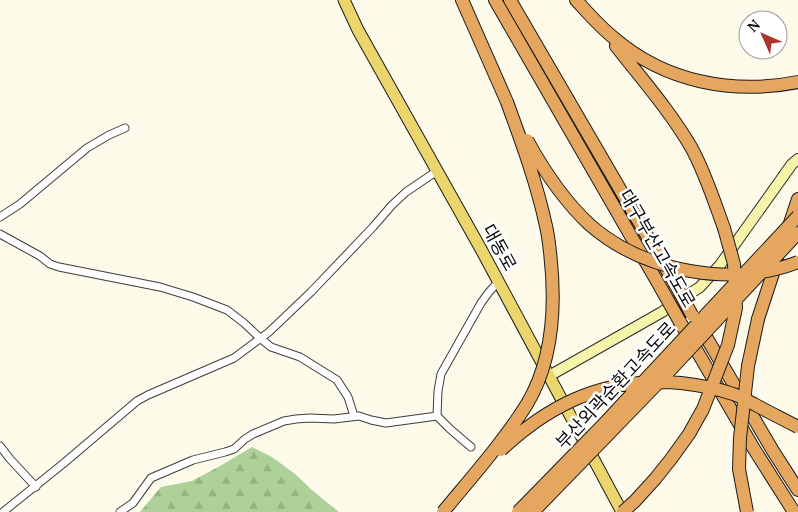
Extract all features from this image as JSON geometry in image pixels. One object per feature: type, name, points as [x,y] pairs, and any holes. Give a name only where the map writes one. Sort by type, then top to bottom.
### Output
[{"type":"highway","points":[[444,512],[503,438],[527,403],[541,374],[549,345],[553,292],[547,228],[524,148],[507,102],[462,0]]},
{"type":"highway","name":"대구부산고속도로","points":[[495,0],[754,449],[794,512]]},
{"type":"highway","name":"대구부산고속도로","points":[[510,0],[692,314],[798,490]]},
{"type":"highway","points":[[576,0],[600,26],[674,122],[691,148],[707,181],[724,228],[734,264],[736,308],[728,345],[703,409],[672,459],[636,501],[623,512]]},
{"type":"highway","points":[[600,26],[645,60],[667,72],[684,78],[725,86],[748,87],[798,82]]},
{"type":"highway","points":[[507,102],[539,162],[560,192],[592,226],[628,250],[650,261],[667,266],[710,273],[749,274],[772,270],[798,262]]},
{"type":"highway","points":[[747,512],[739,469],[740,438],[748,366],[758,319],[798,200]]},
{"type":"highway","name":"부산외곽순환고속도로","points":[[518,512],[798,216]]},
{"type":"highway","name":"부산외곽순환고속도로","points":[[533,512],[661,380],[798,233]]},
{"type":"highway","points":[[444,512],[488,461],[528,426],[557,408],[583,395],[604,388],[630,383],[665,382],[694,385],[734,394],[798,427]]},
{"type":"main road","name":"대동로","points":[[344,0],[358,30],[499,281],[623,512]]},
{"type":"street","points":[[0,217],[20,204],[87,148],[125,128]]},
{"type":"street","points":[[549,376],[662,312],[700,288],[720,265],[792,164],[798,159]]},
{"type":"street","points":[[2,512],[75,455],[137,402],[148,395],[234,358],[269,332],[311,292],[373,227],[392,204],[437,171]]},
{"type":"street","points":[[0,234],[40,256],[50,264],[160,287],[227,310],[271,346],[300,357],[337,380],[348,397],[354,416]]},
{"type":"street","points":[[471,447],[437,416],[438,391],[441,374],[481,303],[499,281]]},
{"type":"street","points":[[120,512],[133,502],[151,478],[193,460],[234,449],[245,439],[284,421],[359,416],[386,423],[437,416]]},
{"type":"street","points":[[0,446],[36,486]]},
{"type":"green space","points":[[252,447],[272,457],[295,474],[339,512],[140,512],[161,487],[192,481]]}]
